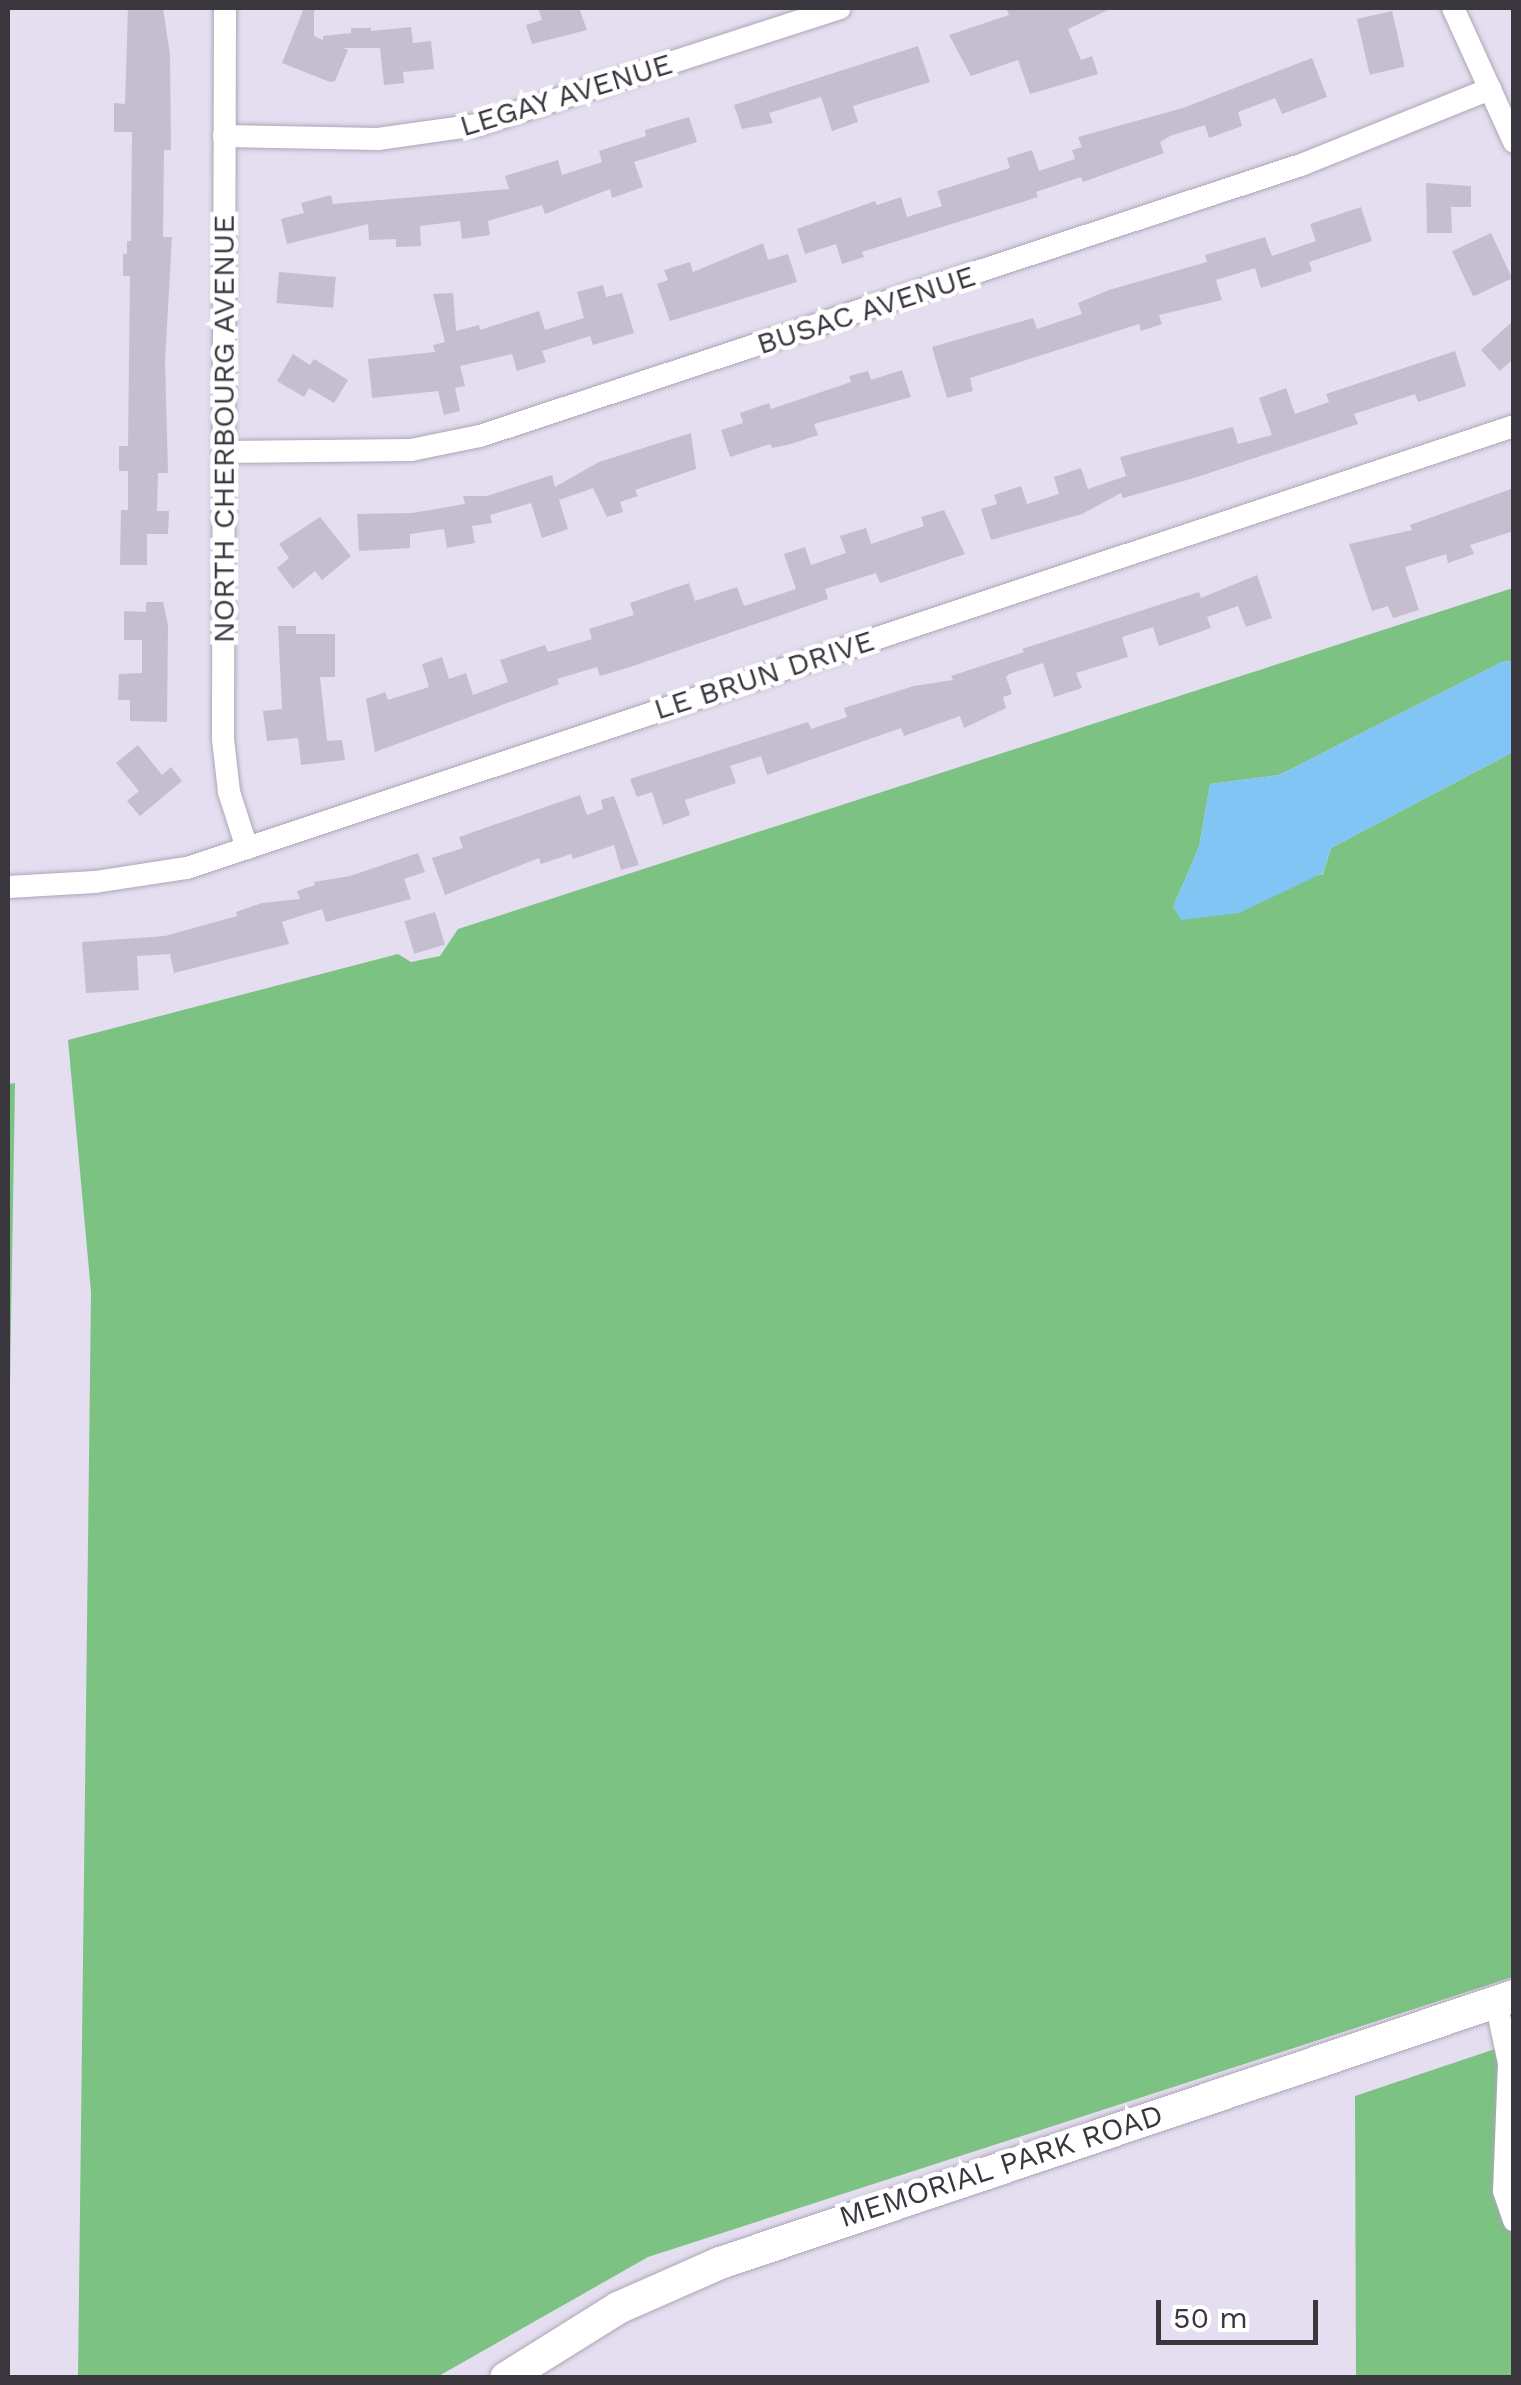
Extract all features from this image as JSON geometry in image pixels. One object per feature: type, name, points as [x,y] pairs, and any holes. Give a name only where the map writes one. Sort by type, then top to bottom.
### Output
[{"type":"street","name":"NORTH CHERBOURG AVENUE","points":[[225,8],[224,752],[229,792],[247,848]]},
{"type":"street","name":"LEGAY AVENUE","points":[[224,136],[378,139],[463,128],[840,8]]},
{"type":"street","points":[[1453,8],[1514,142]]},
{"type":"street","name":"BUSAC AVENUE","points":[[224,452],[411,450],[480,436],[1301,164],[1490,88]]},
{"type":"street","name":"LE BRUN DRIVE","points":[[8,886],[145,877],[247,848],[1514,426]]},
{"type":"street","points":[[1505,1999],[1510,2114],[1504,2192],[1514,2220]]},
{"type":"street","name":"MEMORIAL PARK ROAD","points":[[506,2378],[618,2308],[720,2262],[1505,1999]]},
{"type":"green space","points":[[1513,588],[1513,661],[1502,662],[1279,775],[1210,784],[1199,847],[1173,907],[1323,874],[1331,848],[1513,752],[1513,1977],[648,2257],[437,2377],[78,2377],[91,1292],[68,1040],[398,954],[411,962],[440,956],[458,929]]},
{"type":"green space","points":[[15,1083],[8,1503],[8,1084]]},
{"type":"green space","points":[[1513,2043],[1513,2377],[1356,2377],[1355,2096]]},
{"type":"water","points":[[1513,661],[1513,752],[1331,848],[1323,873],[1239,913],[1181,920],[1173,907],[1199,847],[1210,784],[1279,775],[1502,662]]},
{"type":"building","points":[[128,8],[163,8],[170,55],[171,150],[164,150],[163,237],[172,237],[165,361],[168,473],[158,473],[157,511],[169,511],[168,534],[147,534],[147,565],[120,565],[121,510],[128,510],[128,471],[119,471],[119,446],[128,446],[130,276],[123,276],[123,254],[127,254],[127,241],[131,241],[132,132],[114,132],[114,103],[125,104]]},
{"type":"building","points":[[304,8],[314,8],[314,36],[323,40],[323,36],[351,33],[351,28],[371,31],[411,27],[413,43],[431,41],[434,69],[403,72],[404,83],[384,85],[380,48],[343,48],[348,50],[335,81],[330,82],[282,63]]},
{"type":"building","points":[[538,8],[579,8],[587,30],[532,44],[526,25],[542,20]]},
{"type":"building","points":[[1006,8],[1112,8],[1068,29],[1081,60],[1092,56],[1098,74],[1030,94],[1018,60],[971,76],[949,35],[1009,15]]},
{"type":"building","points":[[1392,11],[1405,67],[1370,75],[1357,19]]},
{"type":"building","points":[[918,46],[930,82],[853,106],[858,122],[832,131],[821,97],[769,113],[773,123],[742,129],[734,105]]},
{"type":"building","points":[[1312,58],[1327,97],[1282,114],[1275,98],[1238,112],[1242,126],[1209,138],[1205,125],[1170,136],[1160,142],[1164,153],[1083,182],[1081,177],[1036,192],[1038,197],[862,252],[864,257],[842,264],[836,244],[805,254],[797,229],[875,201],[877,205],[901,197],[907,217],[942,206],[937,191],[1010,168],[1007,158],[1032,150],[1039,171],[1075,159],[1072,150],[1082,147],[1078,137],[1183,108]]},
{"type":"building","points":[[689,117],[697,142],[634,162],[643,187],[612,198],[610,189],[545,214],[542,205],[488,221],[490,235],[462,239],[460,221],[420,226],[421,246],[396,247],[396,239],[369,240],[368,224],[287,244],[281,219],[304,213],[301,203],[331,195],[333,204],[509,189],[505,176],[558,160],[562,175],[602,162],[599,151],[646,136],[645,130]]},
{"type":"building","points":[[1426,183],[1471,186],[1471,207],[1451,207],[1452,233],[1427,233]]},
{"type":"building","points":[[1361,207],[1372,241],[1309,262],[1312,271],[1261,288],[1255,268],[1216,280],[1222,300],[1159,315],[1162,324],[1141,331],[1139,324],[970,378],[973,391],[947,398],[932,347],[1033,318],[1037,329],[1082,314],[1078,303],[1109,290],[1207,262],[1205,255],[1265,237],[1272,256],[1316,241],[1310,224]]},
{"type":"building","points":[[1491,233],[1512,278],[1473,296],[1452,251]]},
{"type":"building","points":[[763,243],[768,260],[788,254],[797,282],[670,321],[657,284],[668,280],[664,270],[690,262],[693,272]]},
{"type":"building","points":[[279,272],[336,277],[333,308],[276,303]]},
{"type":"building","points":[[603,285],[606,297],[622,293],[634,333],[593,345],[590,336],[542,351],[546,362],[517,371],[512,354],[460,366],[465,386],[455,388],[460,411],[444,415],[438,391],[372,398],[368,359],[435,352],[433,345],[445,342],[433,294],[453,293],[456,331],[479,325],[480,330],[539,311],[545,330],[584,318],[577,292]]},
{"type":"building","points":[[1514,320],[1514,358],[1500,371],[1481,350]]},
{"type":"building","points":[[1455,351],[1466,386],[1418,402],[1415,394],[1354,414],[1358,424],[1194,478],[1123,498],[1121,493],[1082,514],[991,540],[981,509],[997,504],[994,495],[1021,486],[1027,504],[1059,494],[1054,477],[1081,468],[1088,489],[1126,476],[1120,457],[1233,427],[1238,444],[1272,435],[1259,398],[1286,388],[1295,414],[1329,402],[1326,394]]},
{"type":"building","points":[[293,354],[310,365],[314,359],[348,380],[334,403],[309,388],[304,397],[277,381]]},
{"type":"building","points":[[902,370],[911,397],[814,424],[818,435],[791,444],[772,448],[770,444],[730,457],[721,430],[743,423],[740,413],[769,403],[771,409],[851,382],[849,376],[868,371],[871,380]]},
{"type":"building","points":[[691,433],[696,469],[635,490],[638,496],[620,502],[623,512],[607,517],[593,488],[559,500],[568,529],[542,538],[531,503],[490,515],[492,523],[472,526],[475,543],[447,548],[444,529],[410,534],[410,548],[359,551],[357,514],[412,513],[465,504],[463,496],[487,496],[552,475],[555,487],[599,462]]},
{"type":"building","points":[[1514,488],[1514,531],[1470,545],[1474,554],[1448,563],[1446,554],[1405,567],[1419,610],[1393,618],[1388,606],[1372,611],[1349,544],[1412,530],[1410,525]]},
{"type":"building","points":[[944,510],[965,554],[880,583],[876,573],[825,589],[828,599],[600,676],[597,667],[557,679],[559,684],[375,752],[366,699],[385,692],[388,700],[429,687],[422,664],[442,657],[449,679],[466,673],[473,695],[508,682],[500,660],[545,645],[548,652],[592,639],[589,629],[634,615],[630,603],[689,583],[695,601],[737,587],[744,606],[796,589],[784,554],[805,547],[811,565],[846,553],[840,536],[866,528],[871,544],[924,526],[921,517]]},
{"type":"building","points":[[320,517],[351,556],[322,580],[315,571],[293,589],[277,568],[289,558],[279,544]]},
{"type":"building","points":[[1257,575],[1272,618],[1246,627],[1238,606],[1207,617],[1211,628],[1159,646],[1153,627],[1122,637],[1128,657],[1076,673],[1082,688],[1054,697],[1043,663],[1009,674],[1006,677],[1012,694],[1003,697],[1006,708],[964,728],[960,716],[904,736],[901,728],[767,775],[761,756],[730,766],[736,783],[685,800],[690,815],[663,825],[652,792],[637,797],[630,779],[808,722],[811,729],[847,717],[844,708],[914,686],[953,680],[951,676],[1024,652],[1022,649],[1199,592],[1201,598]]},
{"type":"building","points":[[146,602],[163,602],[168,625],[167,722],[130,721],[130,700],[118,700],[119,674],[142,673],[142,640],[124,640],[124,611],[146,612]]},
{"type":"building","points":[[278,626],[296,626],[296,634],[335,634],[335,677],[320,677],[327,741],[342,740],[345,760],[301,765],[298,738],[267,741],[263,711],[282,709]]},
{"type":"building","points":[[138,745],[162,775],[171,767],[182,781],[140,816],[127,801],[139,791],[116,763]]},
{"type":"building","points":[[580,795],[587,815],[603,809],[601,800],[614,796],[639,865],[621,870],[614,845],[573,859],[571,854],[541,864],[539,858],[445,895],[432,858],[463,848],[459,837]]},
{"type":"building","points":[[418,853],[425,872],[404,879],[411,899],[326,922],[322,909],[282,922],[289,944],[174,973],[170,954],[137,956],[139,990],[86,993],[82,942],[165,936],[237,916],[236,912],[262,903],[300,899],[297,891],[315,885],[314,882],[350,876]]},
{"type":"building","points":[[435,912],[445,945],[414,954],[404,921]]}]
